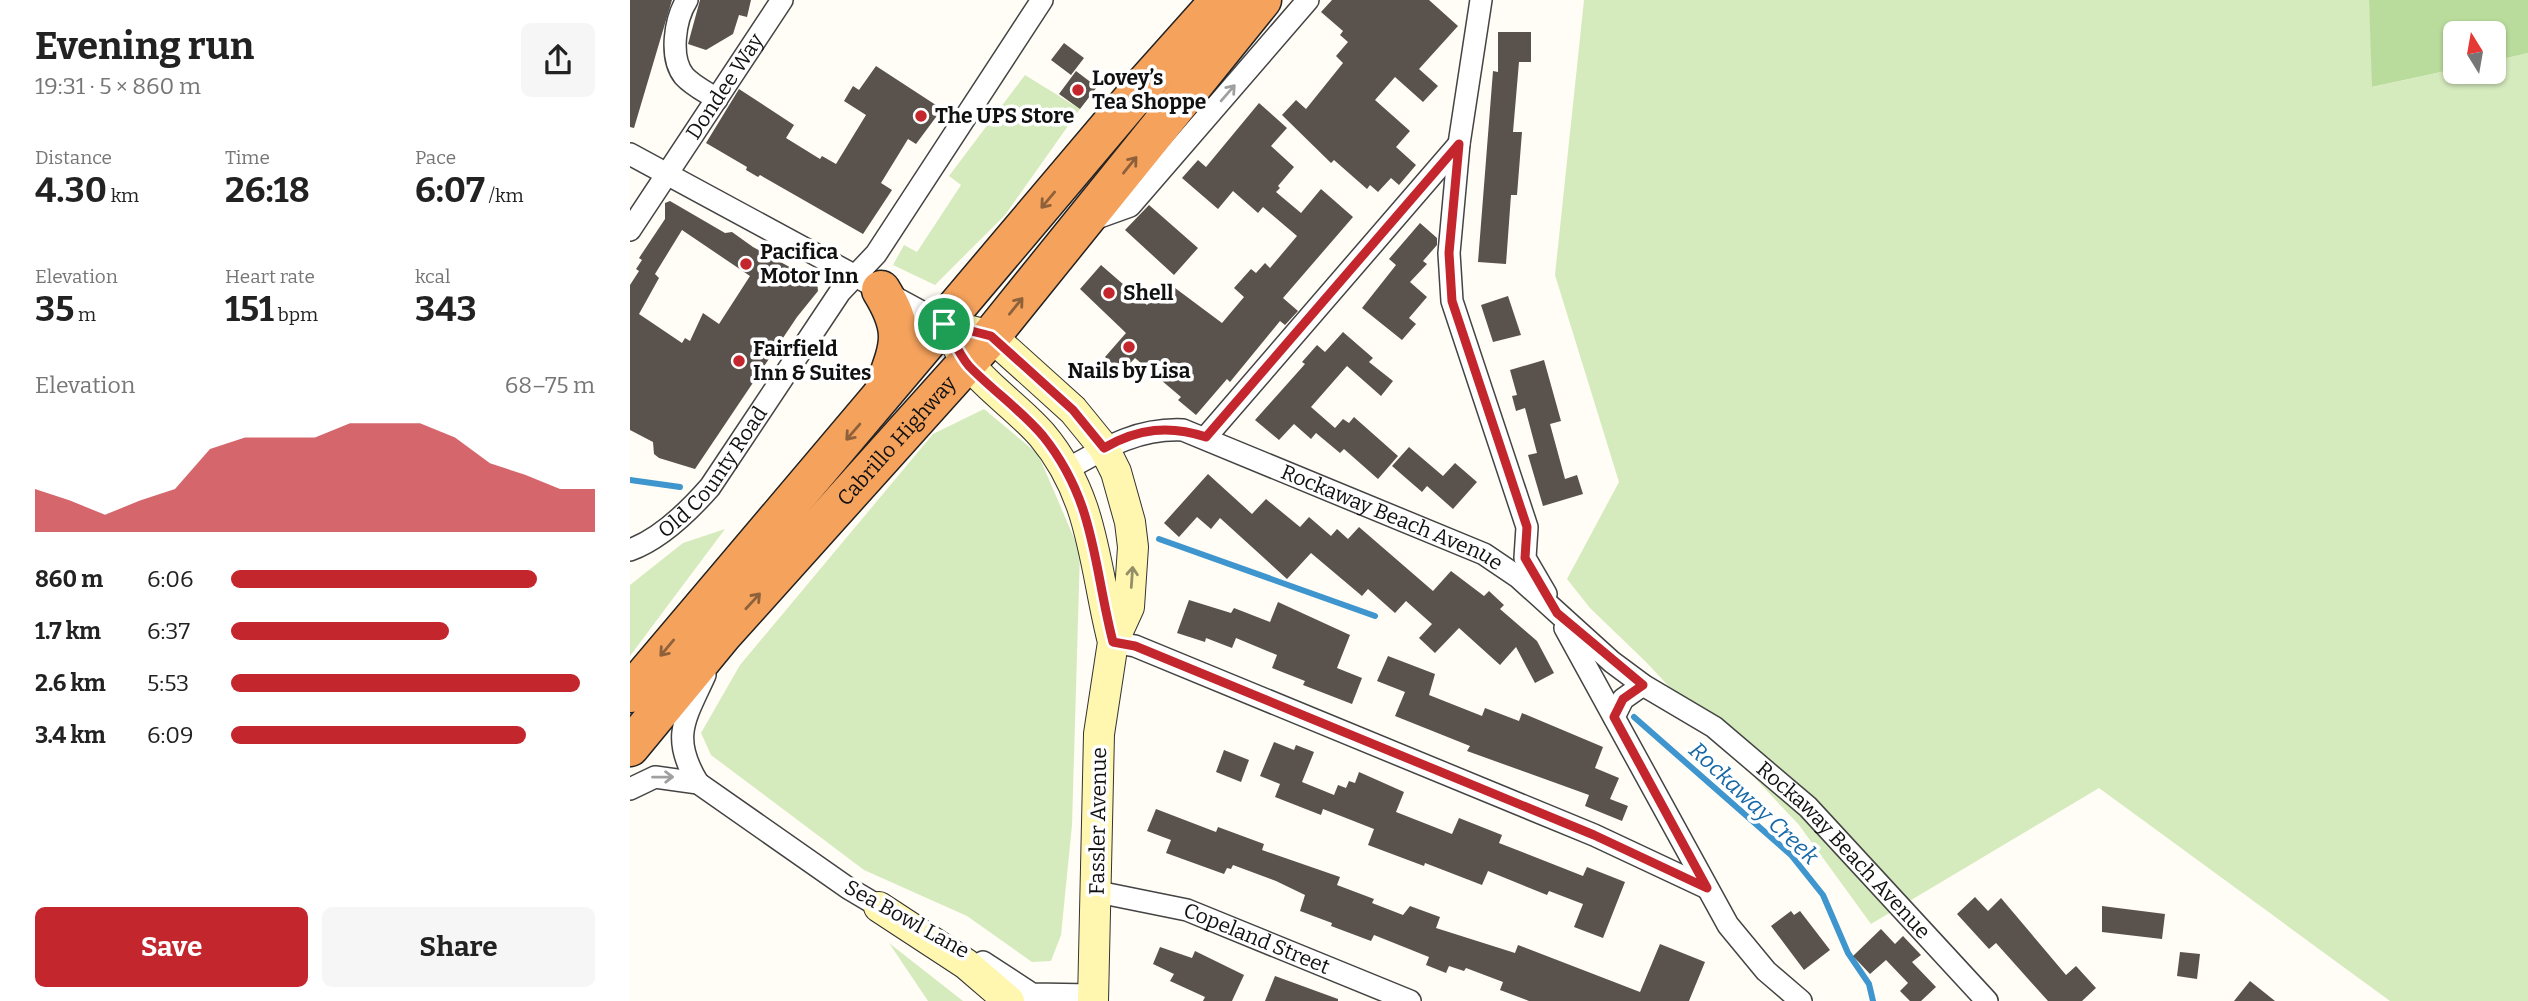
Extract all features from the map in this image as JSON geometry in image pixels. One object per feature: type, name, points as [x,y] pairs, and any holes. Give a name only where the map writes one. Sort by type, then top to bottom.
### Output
[{"type":"highway","name":"Cabrillo Highway","points":[[630,693],[1145,84],[1220,0]]},
{"type":"highway","name":"Cabrillo Highway","points":[[630,747],[723,633],[979,350],[1262,0]]},
{"type":"highway","points":[[868,283],[897,320],[900,335],[877,403]]},
{"type":"street","points":[[687,0],[677,20],[677,61],[682,74],[717,99]]},
{"type":"street","name":"Dondee Way","points":[[630,230],[782,0]]},
{"type":"street","name":"Old County Road","points":[[630,550],[652,539],[688,510],[710,487],[840,292],[868,283],[876,254],[1042,0]]},
{"type":"street","points":[[1083,223],[1130,206],[1308,0]]},
{"type":"street","points":[[1481,0],[1459,144],[1449,253],[1452,301],[1527,527],[1525,558],[1707,888],[1746,951],[1801,1001]]},
{"type":"street","points":[[1206,437],[1459,144]]},
{"type":"street","points":[[630,154],[944,324]]},
{"type":"street","name":"Fassler Avenue","points":[[944,324],[979,350],[1073,410],[1104,448],[1124,498],[1133,547],[1129,607],[1113,642],[1099,734],[1098,892],[1093,998]]},
{"type":"street","name":"Fassler Avenue","points":[[979,350],[1066,470],[1092,531],[1102,599],[1113,642]]},
{"type":"street","name":"Rockaway Beach Avenue","points":[[1066,470],[1122,438],[1157,429],[1183,430],[1206,437],[1334,494],[1484,554],[1518,577],[1643,685],[1714,727],[1808,807],[1987,1001]]},
{"type":"street","points":[[698,782],[684,757],[681,734],[723,633]]},
{"type":"street","points":[[1113,642],[1135,646],[1594,835],[1707,888]]},
{"type":"street","points":[[1614,717],[1623,699],[1643,685]]},
{"type":"street","name":"Sea Bowl Lane","points":[[630,789],[655,777],[698,782],[879,907],[956,944],[1032,995],[1093,998]]},
{"type":"street","name":"Copeland Street","points":[[1098,892],[1187,910],[1410,1001]]},
{"type":"street","points":[[879,907],[966,964],[1009,1001]]},
{"type":"green space","points":[[1584,0],[2369,0],[2373,87],[2443,72],[2443,84],[2506,84],[2506,58],[2528,53],[2528,1001],[2390,1001],[2099,788],[1871,924],[1799,825],[1646,662],[1590,608],[1567,579],[1619,482],[1555,275]]},
{"type":"green space","points":[[2369,0],[2528,0],[2528,53],[2506,58],[2506,21],[2443,21],[2443,72],[2372,87]]},
{"type":"green space","points":[[1025,75],[1080,109],[1005,215],[935,285],[893,265],[904,245],[917,252],[961,185],[949,176]]},
{"type":"green space","points":[[984,409],[1038,454],[1080,552],[1072,825],[1061,935],[1051,961],[1032,962],[967,916],[864,870],[711,755],[701,733],[740,665],[933,434]]},
{"type":"green space","points":[[725,529],[630,656],[630,585],[683,543]]},
{"type":"green space","points":[[889,943],[963,1001],[928,1001]]},
{"type":"building","points":[[630,0],[672,0],[634,128],[630,127]]},
{"type":"building","points":[[700,0],[751,0],[747,17],[739,15],[733,34],[706,50],[688,44]]},
{"type":"building","points":[[1332,0],[1429,0],[1458,26],[1419,69],[1438,86],[1423,102],[1395,77],[1375,100],[1410,131],[1396,147],[1416,165],[1399,185],[1391,178],[1378,192],[1370,185],[1367,189],[1334,160],[1331,163],[1282,115],[1296,100],[1306,109],[1343,63],[1336,56],[1348,42],[1340,35],[1343,31],[1321,12]]},
{"type":"building","points":[[1498,32],[1531,32],[1531,62],[1519,62],[1513,132],[1522,132],[1517,195],[1511,195],[1506,264],[1478,262],[1493,71],[1498,72]]},
{"type":"building","points":[[1064,43],[1084,58],[1071,75],[1051,60]]},
{"type":"building","points":[[876,66],[942,109],[916,144],[908,139],[881,183],[892,190],[863,234],[760,175],[758,177],[746,170],[747,167],[706,143],[739,89],[794,125],[786,138],[820,159],[822,156],[836,164],[866,115],[844,101],[853,86],[859,90]]},
{"type":"building","name":"Lovey’s Tea Shoppe","points":[[1076,71],[1097,87],[1080,109],[1059,94]]},
{"type":"building","points":[[1259,103],[1287,128],[1271,146],[1294,167],[1276,192],[1301,213],[1321,189],[1353,217],[1283,298],[1298,311],[1285,325],[1280,321],[1230,382],[1227,379],[1196,415],[1178,400],[1181,397],[1135,358],[1122,372],[1105,357],[1126,333],[1080,289],[1101,265],[1147,305],[1167,282],[1222,323],[1244,297],[1234,288],[1251,269],[1256,273],[1265,263],[1270,268],[1297,236],[1263,207],[1258,213],[1233,191],[1218,209],[1182,178],[1198,160],[1206,167]]},
{"type":"building","points":[[670,201],[725,233],[732,232],[753,247],[817,282],[818,291],[797,317],[695,469],[659,458],[654,454],[653,442],[630,430],[630,285],[639,271],[636,269],[642,260],[639,258],[665,219],[665,203]],"holes":[[[682,230],[750,276],[719,324],[703,313],[690,341],[685,338],[682,343],[639,314],[659,278],[655,274]]]},
{"type":"building","points":[[1149,205],[1198,248],[1174,275],[1125,230]]},
{"type":"building","points":[[1420,223],[1437,238],[1437,245],[1423,261],[1427,264],[1410,282],[1427,297],[1409,318],[1416,324],[1402,340],[1362,308],[1396,265],[1389,259]]},
{"type":"building","points":[[1508,296],[1521,335],[1493,342],[1481,305]]},
{"type":"building","points":[[1343,332],[1373,358],[1369,362],[1393,381],[1381,396],[1347,366],[1311,407],[1335,428],[1343,419],[1349,423],[1354,417],[1398,456],[1378,479],[1344,449],[1340,453],[1316,433],[1311,439],[1294,424],[1279,440],[1255,420],[1305,364],[1302,362],[1317,345],[1325,352]]},
{"type":"building","points":[[1544,360],[1561,421],[1550,424],[1565,479],[1577,475],[1583,494],[1543,506],[1528,455],[1537,453],[1525,408],[1516,411],[1512,396],[1517,395],[1510,370]]},
{"type":"building","points":[[1409,447],[1443,476],[1455,463],[1477,482],[1453,509],[1427,486],[1422,492],[1392,466]]},
{"type":"building","points":[[1208,474],[1252,514],[1266,499],[1300,527],[1309,517],[1331,536],[1337,529],[1348,539],[1359,527],[1433,591],[1451,571],[1484,596],[1489,591],[1504,605],[1500,609],[1537,641],[1554,673],[1535,683],[1516,647],[1500,665],[1459,628],[1435,653],[1419,638],[1432,624],[1406,601],[1395,613],[1368,589],[1362,596],[1311,553],[1287,579],[1220,518],[1211,529],[1197,517],[1179,537],[1164,523]]},
{"type":"building","points":[[1189,600],[1231,613],[1234,608],[1270,622],[1278,602],[1350,635],[1337,668],[1362,678],[1352,704],[1303,685],[1305,681],[1272,668],[1277,655],[1236,638],[1232,648],[1206,638],[1205,642],[1177,633]]},
{"type":"building","points":[[1388,656],[1435,674],[1429,695],[1482,716],[1485,708],[1519,721],[1522,713],[1603,747],[1595,768],[1619,778],[1610,799],[1628,806],[1622,821],[1585,806],[1589,795],[1467,751],[1470,746],[1395,716],[1405,692],[1377,681]]},
{"type":"building","points":[[1274,742],[1294,750],[1296,745],[1314,752],[1302,782],[1334,795],[1338,785],[1346,788],[1349,781],[1355,783],[1359,772],[1404,792],[1396,812],[1452,834],[1459,818],[1502,835],[1499,843],[1583,876],[1587,867],[1625,882],[1603,938],[1574,927],[1583,904],[1549,891],[1547,895],[1488,871],[1482,885],[1425,863],[1424,866],[1368,845],[1374,829],[1323,809],[1321,815],[1275,797],[1280,784],[1260,776]]},
{"type":"building","points":[[1224,750],[1249,760],[1241,782],[1216,772]]},
{"type":"building","points":[[1156,809],[1216,832],[1218,827],[1264,844],[1262,850],[1340,877],[1337,885],[1374,899],[1372,903],[1403,915],[1410,906],[1440,917],[1436,928],[1515,953],[1518,945],[1640,992],[1660,944],[1705,962],[1689,1001],[1529,1001],[1500,990],[1503,982],[1466,968],[1464,971],[1449,966],[1446,973],[1426,965],[1429,957],[1374,935],[1371,941],[1331,926],[1332,923],[1300,911],[1305,895],[1276,881],[1233,865],[1231,869],[1227,868],[1224,874],[1166,853],[1171,840],[1147,831]]},
{"type":"building","points":[[1975,897],[1988,911],[2001,898],[2066,975],[2076,966],[2096,988],[2082,1001],[2048,1001],[1996,943],[1989,949],[1957,914]]},
{"type":"building","points":[[2102,906],[2165,914],[2162,939],[2102,932]]},
{"type":"building","points":[[1791,911],[1794,915],[1800,911],[1830,950],[1804,970],[1771,926]]},
{"type":"building","points":[[1881,929],[1895,944],[1903,936],[1921,955],[1912,962],[1936,987],[1921,1001],[1910,1001],[1900,991],[1908,983],[1886,960],[1870,974],[1853,956]]},
{"type":"building","points":[[1160,947],[1192,958],[1195,951],[1244,975],[1232,1001],[1203,1001],[1205,997],[1170,981],[1174,974],[1153,964]]},
{"type":"building","points":[[2180,952],[2200,954],[2197,979],[2177,976]]},
{"type":"building","points":[[1275,976],[1338,999],[1338,1001],[1265,1001]]},
{"type":"building","points":[[2250,981],[2275,1001],[2234,1001]]},
{"type":"waterway","name":"Rockaway Creek","points":[[630,480],[680,487]]},
{"type":"waterway","name":"Rockaway Creek","points":[[1159,539],[1375,616]]},
{"type":"waterway","name":"Rockaway Creek","points":[[1634,717],[1791,855],[1823,895],[1848,953],[1869,984],[1873,1001]]},
{"type":"place","name":"Lovey’s Tea Shoppe","points":[[1078,90]]},
{"type":"place","name":"The UPS Store","points":[[921,116]]},
{"type":"place","name":"Pacifica Motor Inn","points":[[746,264]]},
{"type":"place","name":"Shell","points":[[1109,293]]},
{"type":"place","name":"Nails by Lisa","points":[[1129,347]]},
{"type":"place","name":"Fairfield Inn & Suites","points":[[739,361]]},
{"type":"route","points":[[1459,144],[1449,253],[1452,301],[1527,527],[1525,558],[1557,613],[1612,662],[1643,685],[1623,699],[1614,717],[1707,888],[1594,835],[1135,646],[1113,642],[1102,599],[1092,531],[1066,470],[1042,435],[967,363],[944,324],[991,336],[1073,410],[1104,448],[1122,438],[1157,429],[1183,430],[1206,437],[1459,144]]}]
